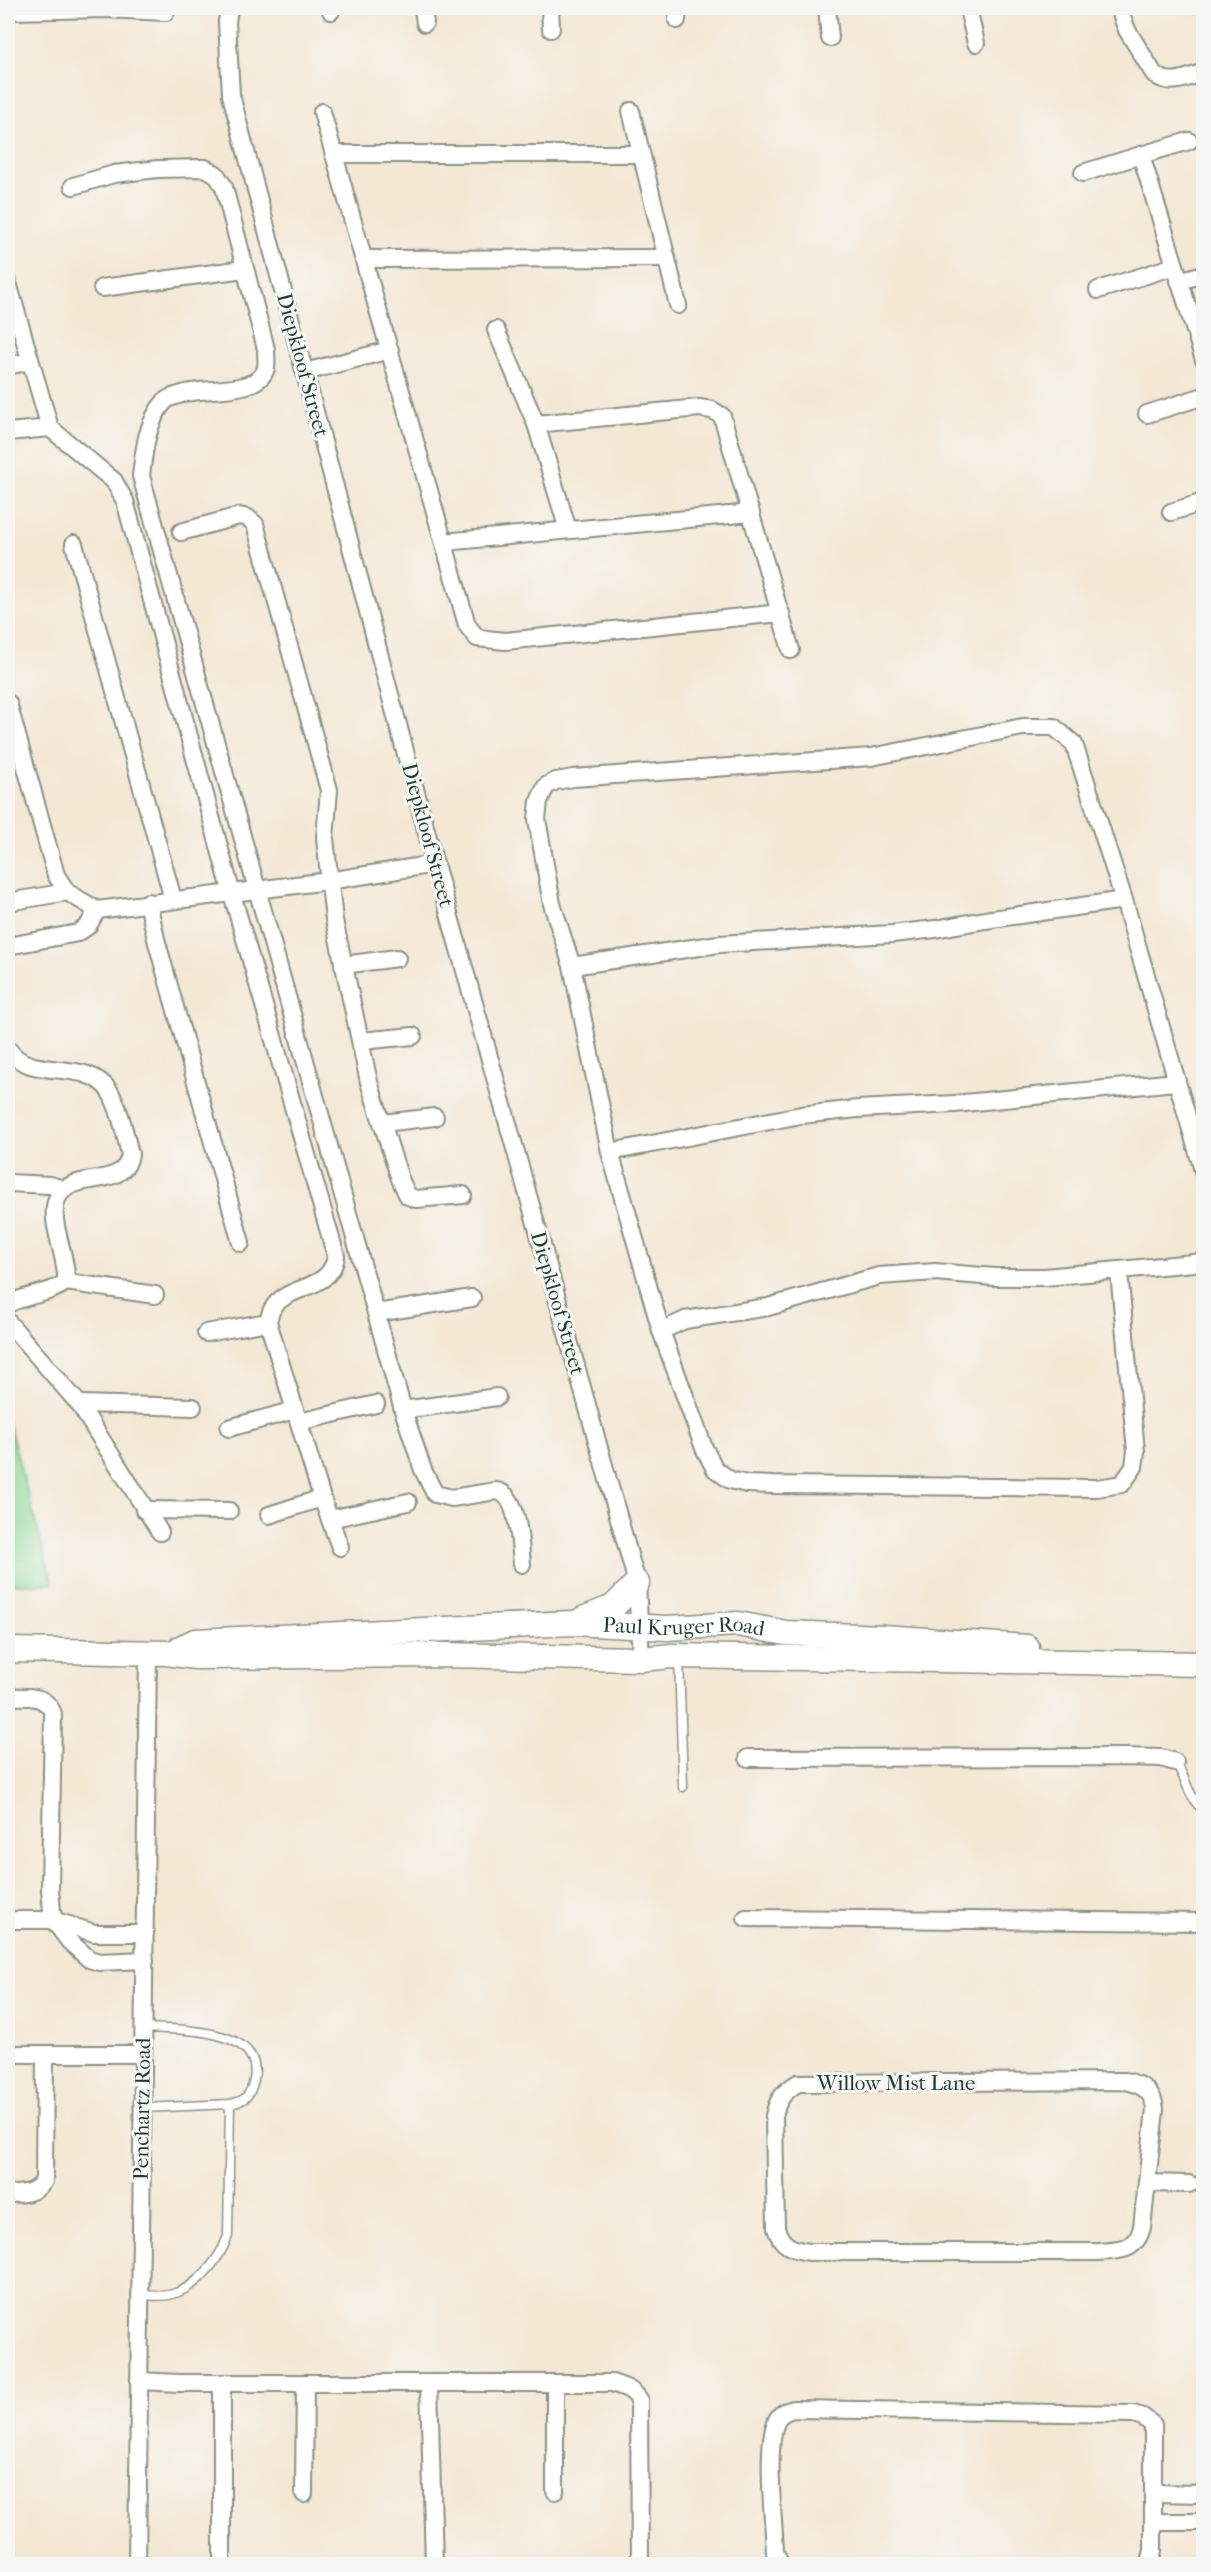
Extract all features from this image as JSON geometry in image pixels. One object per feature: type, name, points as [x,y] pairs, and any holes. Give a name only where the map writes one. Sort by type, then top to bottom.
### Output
[{"type":"street","points":[[8,11],[106,8],[166,12]]},
{"type":"street","name":"Diepkloof Street","points":[[229,8],[227,22],[231,94],[435,864],[637,1583],[641,1659]]},
{"type":"street","points":[[550,8],[551,29]]},
{"type":"street","points":[[827,8],[830,38]]},
{"type":"street","points":[[968,8],[976,43]]},
{"type":"street","points":[[1119,8],[1127,30],[1154,74],[1161,80],[1180,81],[1203,72]]},
{"type":"street","points":[[631,111],[678,305]]},
{"type":"street","points":[[322,112],[467,625],[477,638],[489,641],[781,613]]},
{"type":"street","points":[[1083,172],[1189,141]]},
{"type":"street","points":[[334,154],[641,154]]},
{"type":"street","points":[[1141,155],[1203,360]]},
{"type":"street","points":[[73,186],[114,174],[158,169],[205,168],[216,174],[224,187],[266,349],[266,367],[260,379],[246,386],[194,390],[166,399],[153,419],[144,449],[141,476],[403,1410],[423,1470],[435,1494],[452,1498],[496,1491],[507,1496],[511,1501],[518,1528],[522,1563]]},
{"type":"street","points":[[364,259],[666,258]]},
{"type":"street","points":[[102,288],[244,269]]},
{"type":"street","points":[[1098,290],[1177,273],[1203,274]]},
{"type":"street","points":[[8,283],[50,428],[114,481],[125,501],[231,894],[336,1256],[335,1267],[328,1275],[281,1300],[273,1307],[268,1322],[321,1498],[340,1547]]},
{"type":"street","points":[[496,330],[536,424],[568,530]]},
{"type":"street","points":[[305,372],[390,350]]},
{"type":"street","points":[[8,366],[30,361]]},
{"type":"street","points":[[1147,414],[1203,396]]},
{"type":"street","points":[[536,424],[699,408],[712,410],[722,416],[791,650]]},
{"type":"street","points":[[8,432],[50,428]]},
{"type":"street","points":[[1171,512],[1203,502]]},
{"type":"street","points":[[444,542],[751,513]]},
{"type":"street","points":[[181,532],[239,516],[248,518],[255,524],[329,790],[325,838],[328,881],[343,965],[369,1082],[400,1179],[408,1196],[416,1200],[463,1195]]},
{"type":"street","points":[[74,544],[173,899]]},
{"type":"street","points":[[8,703],[56,875],[67,892],[97,910],[328,881],[435,864]]},
{"type":"street","points":[[1119,1272],[1136,1451],[1134,1467],[1122,1484],[1112,1486],[773,1485],[747,1484],[730,1480],[716,1469],[704,1448],[661,1331],[610,1152],[572,966],[552,904],[537,819],[539,801],[546,786],[556,781],[573,778],[872,757],[1023,727],[1054,727],[1074,744],[1124,900],[1203,1174]]},
{"type":"street","points":[[8,902],[67,892]]},
{"type":"street","points":[[572,966],[719,944],[924,931],[1124,900]]},
{"type":"street","points":[[148,902],[156,939],[241,1243]]},
{"type":"street","points":[[8,946],[78,933],[88,926],[97,910]]},
{"type":"street","points":[[343,965],[397,958]]},
{"type":"street","points":[[361,1041],[413,1036]]},
{"type":"street","points":[[10,1057],[28,1065],[82,1073],[97,1079],[110,1092],[125,1133],[130,1154],[129,1161],[121,1172],[75,1184],[64,1189],[57,1200],[55,1217],[65,1256],[66,1282]]},
{"type":"street","points":[[610,1152],[801,1115],[858,1109],[954,1104],[1176,1082]]},
{"type":"street","points":[[383,1123],[435,1117]]},
{"type":"street","points":[[8,1184],[50,1185],[64,1189]]},
{"type":"street","points":[[661,1331],[685,1320],[768,1306],[879,1276],[935,1272],[994,1277],[1045,1277],[1119,1272],[1203,1262]]},
{"type":"street","points":[[8,1304],[27,1296],[48,1292],[66,1282],[155,1295]]},
{"type":"street","points":[[376,1313],[472,1298]]},
{"type":"street","points":[[206,1333],[268,1322]]},
{"type":"street","points":[[8,1323],[79,1404],[160,1532]]},
{"type":"street","points":[[403,1410],[497,1397]]},
{"type":"street","points":[[79,1404],[193,1407]]},
{"type":"street","points":[[230,1428],[376,1404]]},
{"type":"street","points":[[269,1515],[321,1498]]},
{"type":"street","points":[[330,1519],[408,1502]]},
{"type":"street","points":[[144,1510],[229,1511]]},
{"type":"street","points":[[572,1623],[613,1607],[637,1583]]},
{"type":"street","name":"Paul Kruger Road","points":[[157,1653],[195,1641],[572,1623],[667,1628],[738,1624],[786,1633],[1028,1647],[1203,1648]]},
{"type":"street","name":"Paul Kruger Road","points":[[8,1650],[157,1653],[196,1657],[434,1655],[641,1659],[679,1656],[1203,1664]]},
{"type":"street","name":"Penchartz Road","points":[[137,2565],[145,1934],[157,1653]]},
{"type":"street","points":[[8,1697],[36,1697],[47,1704],[53,1714],[50,1890],[53,1920],[69,1941],[89,1959],[99,1962],[145,1960]]},
{"type":"street","points":[[748,1758],[1126,1756],[1161,1758],[1175,1762]]},
{"type":"street","points":[[746,1918],[1203,1922]]},
{"type":"street","points":[[8,1920],[53,1920],[84,1932],[145,1934]]},
{"type":"street","points":[[8,2054],[143,2054]]},
{"type":"street","points":[[8,2194],[27,2194],[38,2189],[44,2181],[45,2054]]},
{"type":"street","name":"Willow Mist Lane","points":[[798,2083],[1134,2083],[1151,2093],[1154,2104],[1147,2183],[1139,2237],[1136,2243],[1119,2250],[870,2252],[795,2250],[779,2238],[776,2228],[774,2116],[779,2098],[798,2083]]},
{"type":"street","points":[[1147,2183],[1198,2184]]},
{"type":"street","points":[[139,2381],[612,2384],[633,2391],[639,2399],[640,2565]]},
{"type":"street","points":[[222,2383],[222,2565]]},
{"type":"street","points":[[304,2494],[305,2383]]},
{"type":"street","points":[[429,2383],[434,2565]]},
{"type":"street","points":[[555,2383],[555,2491]]},
{"type":"street","points":[[780,2565],[775,2552],[771,2451],[778,2419],[783,2412],[793,2409],[1133,2414],[1143,2417],[1153,2425],[1154,2550],[1149,2565]]},
{"type":"street","points":[[1154,2493],[1203,2494]]},
{"type":"street","points":[[1153,2522],[1203,2522]]},
{"type":"lane","points":[[679,1656],[683,1787]]},
{"type":"lane","points":[[1175,1762],[1186,1779],[1197,1804],[1203,1810]]},
{"type":"lane","points":[[142,2108],[230,2104],[243,2101],[249,2096],[254,2080],[254,2067],[245,2046],[220,2036],[143,2028]]},
{"type":"lane","points":[[140,2295],[169,2295],[182,2289],[214,2264],[224,2248],[228,2236],[230,2104]]},
{"type":"green space","points":[[8,1422],[53,1584],[8,1584]]}]
